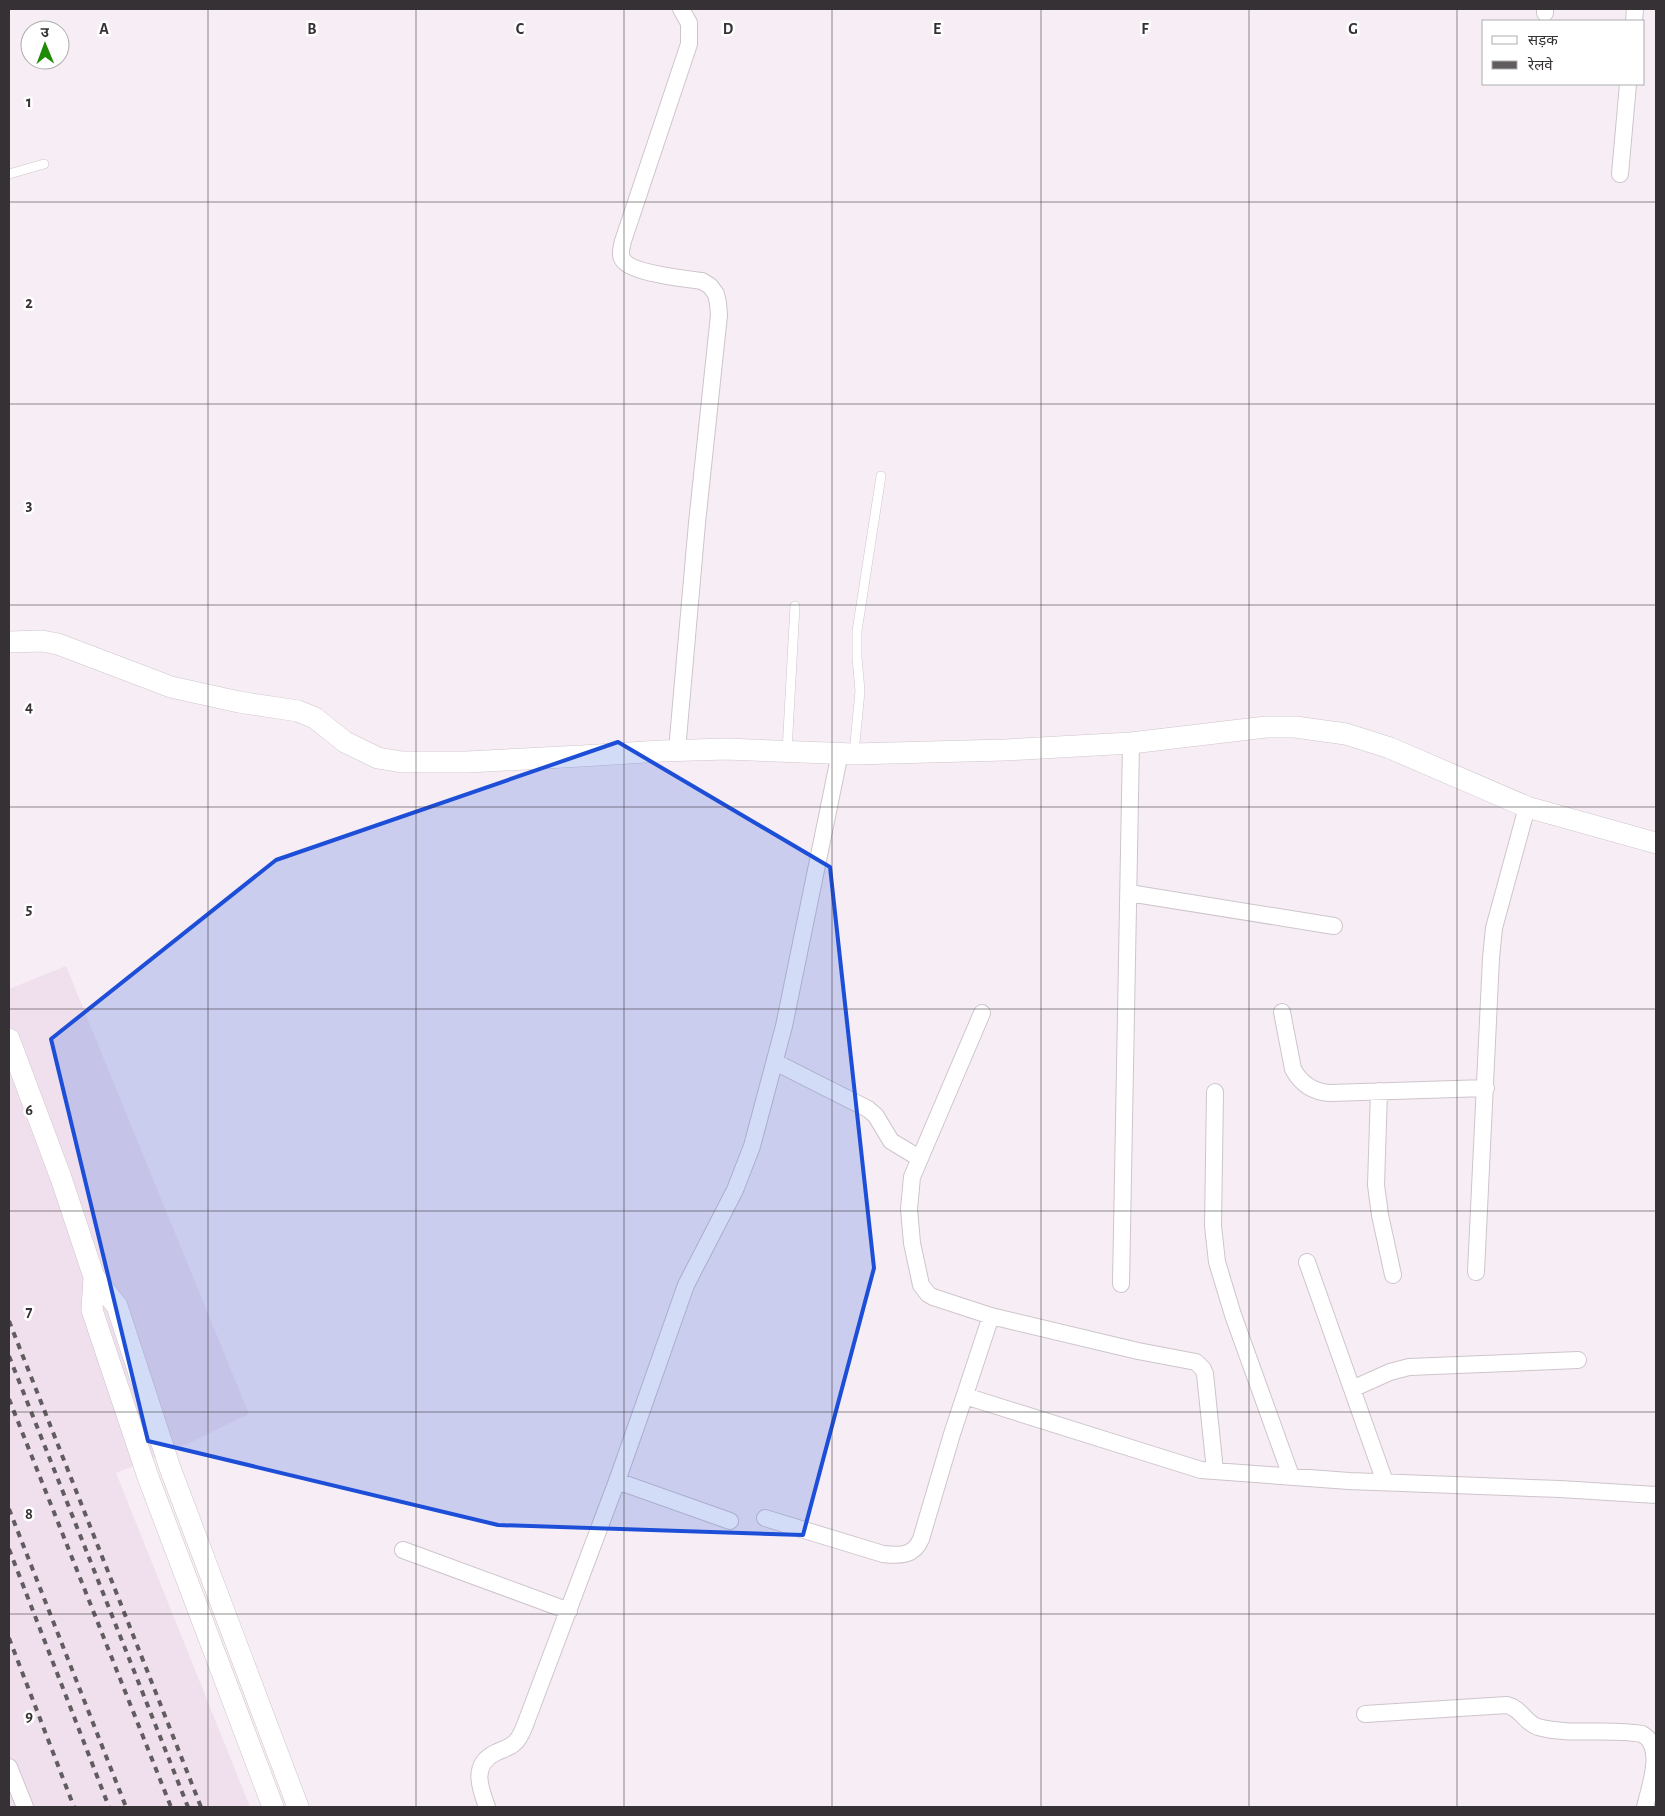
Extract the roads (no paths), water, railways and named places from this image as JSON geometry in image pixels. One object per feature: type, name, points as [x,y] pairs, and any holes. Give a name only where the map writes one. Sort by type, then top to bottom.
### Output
[{"type":"street","points":[[677,750],[697,522],[719,315],[718,303],[716,294],[710,286],[702,281],[630,267],[622,260],[621,254],[623,241],[689,44],[689,23],[681,9]]},
{"type":"street","points":[[1620,174],[1628,85]]},
{"type":"street","points":[[9,642],[42,641],[58,644],[171,687],[239,702],[298,711],[315,718],[344,742],[378,758],[402,762],[467,762],[726,749],[847,754],[1005,750],[1132,743],[1266,727],[1295,728],[1346,734],[1390,748],[1527,807],[1656,843]]},
{"type":"street","points":[[1121,1284],[1132,743]]},
{"type":"street","points":[[487,1807],[481,1789],[479,1770],[485,1760],[518,1740],[569,1611],[617,1481],[686,1285],[735,1190],[752,1146],[784,1026],[847,754]]},
{"type":"street","points":[[1476,1272],[1494,928],[1527,807]]},
{"type":"street","points":[[1129,893],[1334,926]]},
{"type":"street","points":[[1282,1012],[1293,1069],[1297,1077],[1314,1090],[1320,1092],[1380,1092],[1486,1088]]},
{"type":"street","points":[[982,1013],[912,1177],[909,1210],[912,1243],[921,1284],[928,1294],[933,1297],[991,1316],[1138,1351],[1192,1361],[1200,1365],[1205,1374],[1215,1471]]},
{"type":"street","points":[[9,1039],[61,1178],[94,1277],[117,1306],[170,1468],[298,1807]]},
{"type":"street","points":[[774,1062],[868,1109],[876,1116],[891,1141],[919,1158]]},
{"type":"street","points":[[1215,1092],[1213,1226],[1217,1262],[1233,1315],[1291,1476]]},
{"type":"street","points":[[1380,1092],[1377,1200],[1393,1275]]},
{"type":"street","points":[[1307,1262],[1385,1482]]},
{"type":"street","points":[[94,1277],[92,1310],[148,1477],[273,1807]]},
{"type":"street","points":[[765,1518],[883,1554],[906,1554],[918,1546],[991,1316]]},
{"type":"street","points":[[1352,1389],[1390,1372],[1410,1366],[1578,1360]]},
{"type":"street","points":[[965,1396],[1201,1470],[1385,1482],[1656,1495]]},
{"type":"street","points":[[148,1477],[170,1468]]},
{"type":"street","points":[[617,1481],[730,1521]]},
{"type":"street","points":[[403,1550],[569,1611]]},
{"type":"street","points":[[1365,1714],[1507,1705],[1519,1710],[1536,1726],[1552,1730],[1642,1734],[1652,1742],[1656,1757],[1645,1807]]},
{"type":"street","points":[[9,1766],[25,1807]]},
{"type":"lane","points":[[9,174],[44,164]]},
{"type":"lane","points":[[847,754],[860,691],[856,649],[857,630],[881,476]]},
{"type":"lane","points":[[787,752],[795,606]]},
{"type":"railway","points":[[9,1321],[201,1807]]},
{"type":"railway","points":[[9,1356],[188,1807]]},
{"type":"railway","points":[[9,1399],[171,1807]]},
{"type":"railway","points":[[9,1509],[126,1807]]},
{"type":"railway","points":[[9,1549],[109,1807]]},
{"type":"railway","points":[[9,1638],[74,1807]]}]
